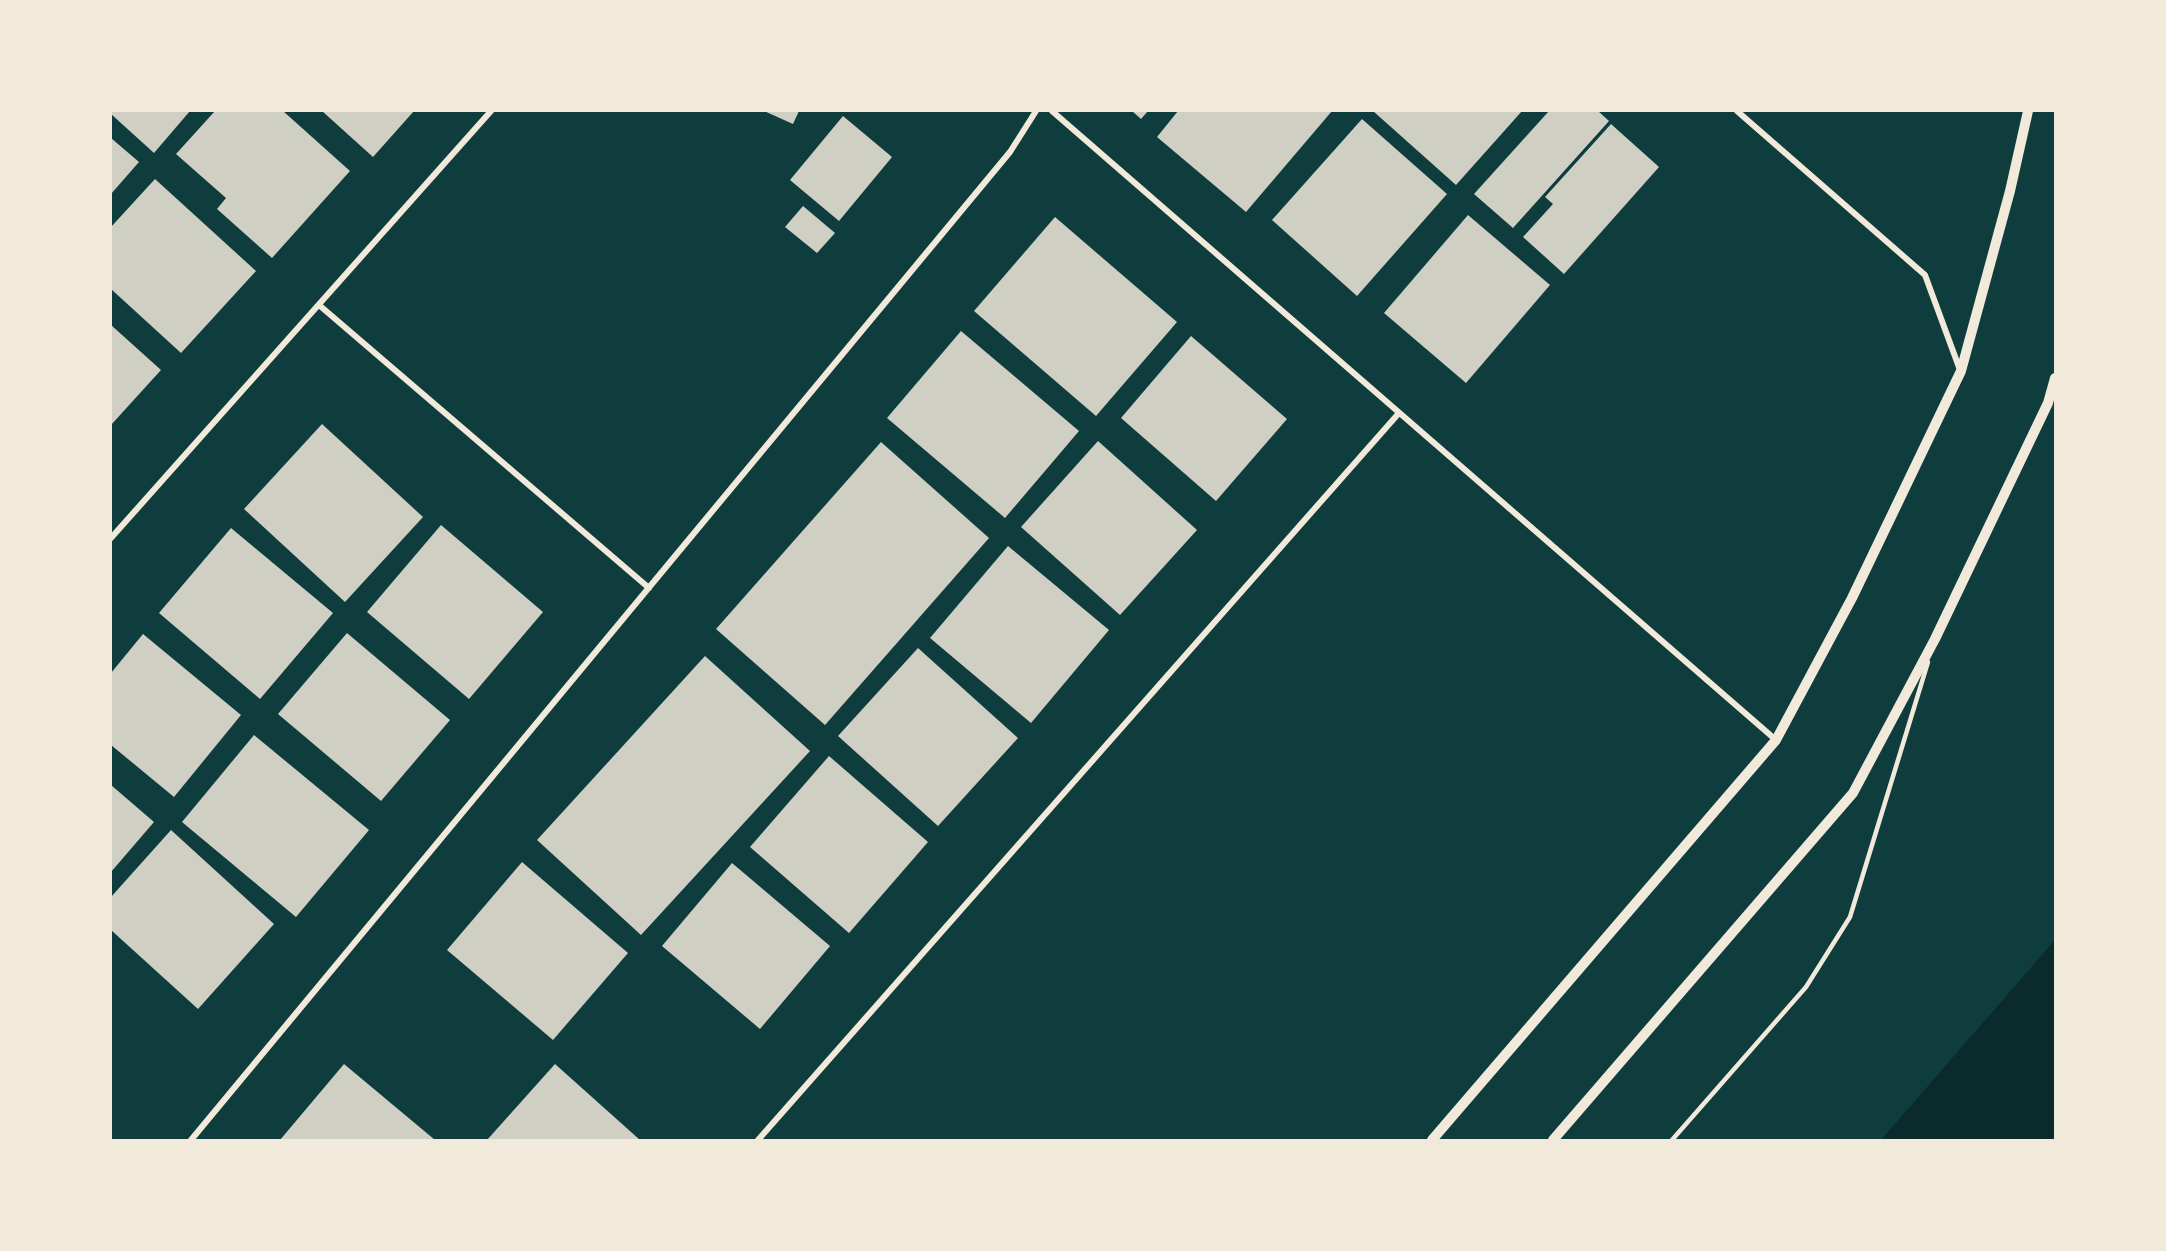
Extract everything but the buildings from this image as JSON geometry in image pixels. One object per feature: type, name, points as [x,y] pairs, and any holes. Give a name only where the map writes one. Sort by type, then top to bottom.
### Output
[{"type":"street","points":[[111,538],[491,111]]},
{"type":"street","points":[[191,1140],[1010,152],[1036,111]]},
{"type":"street","points":[[1052,111],[1776,740]]},
{"type":"street","points":[[1737,111],[1924,275],[1961,371]]},
{"type":"street","points":[[1432,1140],[1776,740],[1852,597],[1961,371],[2010,191],[2028,111]]},
{"type":"street","points":[[319,305],[649,588]]},
{"type":"street","points":[[1553,1140],[1853,793],[1935,639],[2048,403],[2055,378]]},
{"type":"street","points":[[758,1140],[1399,412]]},
{"type":"lane","points":[[1672,1140],[1806,987],[1850,917],[1935,639]]},
{"type":"water","points":[[2055,940],[2055,1140],[1881,1140]]}]
